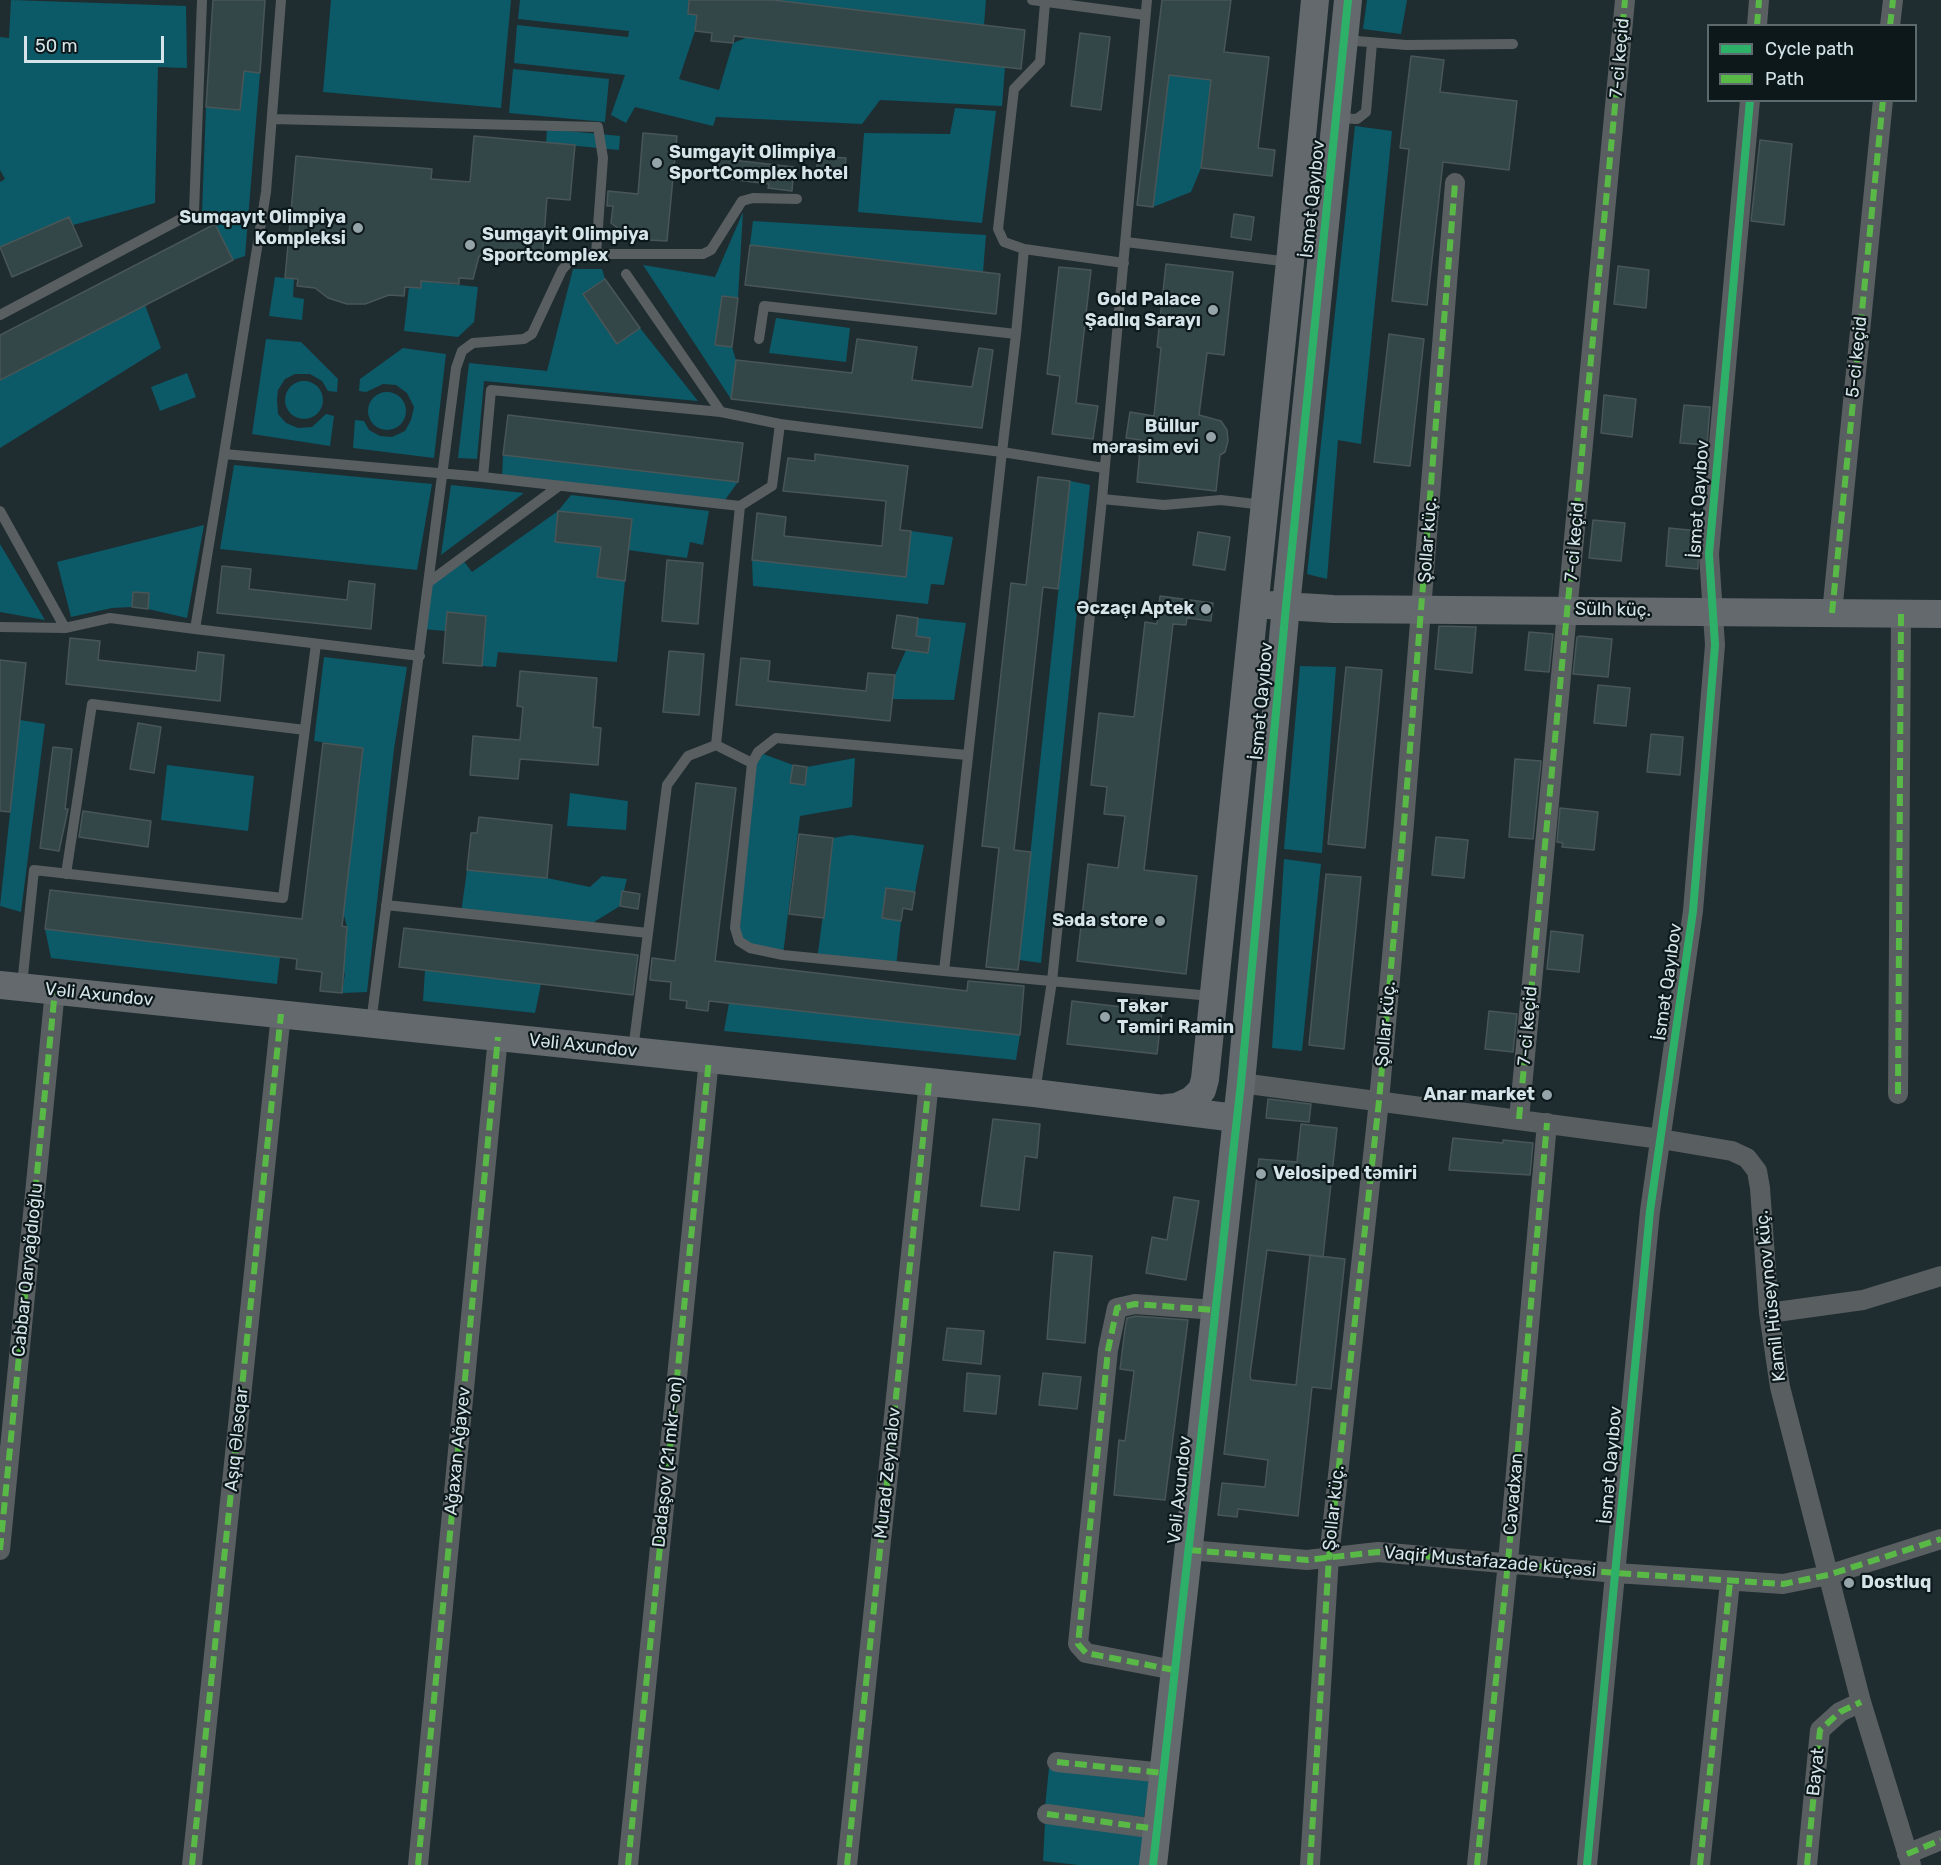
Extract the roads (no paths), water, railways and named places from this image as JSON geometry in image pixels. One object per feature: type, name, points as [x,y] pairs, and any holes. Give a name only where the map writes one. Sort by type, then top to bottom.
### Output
[{"type":"street","name":"İsmət Qayıbov","points":[[1205,1079],[1315,0]]},
{"type":"street","name":"İsmət Qayıbov","points":[[1236,1118],[1348,0]]},
{"type":"street","name":"7-ci keçid","points":[[1519,1119],[1625,0]]},
{"type":"street","points":[[1757,24],[1760,0]]},
{"type":"street","points":[[1890,24],[1893,0]]},
{"type":"street","points":[[1311,38],[1344,40]]},
{"type":"street","name":"İsmət Qayıbov","points":[[1587,1865],[1650,1211],[1693,910],[1715,645],[1708,554],[1750,102]]},
{"type":"street","name":"5-ci keçid","points":[[1832,613],[1883,102]]},
{"type":"street","name":"Şollar küç.","points":[[1310,1865],[1329,1557],[1379,1101],[1423,608],[1455,183]]},
{"type":"street","points":[[1290,262],[1321,266]]},
{"type":"street","name":"Sülh küç.","points":[[1254,604],[1941,614]]},
{"type":"street","points":[[1898,1094],[1901,614]]},
{"type":"street","name":"Vəli Axundov","points":[[11,986],[1034,1093],[1236,1118],[1153,1865]]},
{"type":"street","name":"Cabbar Qaryağdıoğlu","points":[[0,1550],[56,990]]},
{"type":"street","name":"Aşıq Ələsqar","points":[[192,1865],[281,1014]]},
{"type":"street","name":"Ağaxan Ağayev","points":[[418,1865],[498,1036]]},
{"type":"street","name":"Dadaşov (21 mkr-on)","points":[[628,1865],[709,1059]]},
{"type":"street","points":[[1205,1079],[1241,1083]]},
{"type":"street","points":[[1165,1108],[1177,1107],[1192,1100],[1202,1090],[1205,1079]]},
{"type":"street","points":[[1205,1079],[1236,1118]]},
{"type":"street","name":"Murad Zeynalov","points":[[847,1865],[929,1082]]},
{"type":"street","name":"Kamil Hüseynov küç.","points":[[1241,1083],[1661,1139],[1732,1151],[1747,1158],[1757,1171],[1769,1313],[1780,1387],[1861,1702],[1909,1859]]},
{"type":"street","name":"Cavadxan","points":[[1477,1865],[1508,1562],[1547,1123]]},
{"type":"street","points":[[1769,1313],[1863,1300],[1941,1276]]},
{"type":"street","points":[[1174,1670],[1086,1653],[1078,1644],[1108,1350],[1117,1308],[1135,1304],[1215,1310]]},
{"type":"street","name":"Vaqif Mustafazade küçəsi","points":[[1189,1550],[1288,1560],[1378,1552],[1616,1573],[1783,1584],[1828,1575],[1941,1539]]},
{"type":"street","points":[[1700,1865],[1730,1582]]},
{"type":"street","name":"Bayat","points":[[1807,1865],[1820,1730],[1840,1712],[1861,1702]]},
{"type":"street","points":[[1057,1762],[1164,1773]]},
{"type":"street","points":[[1047,1814],[1157,1829]]},
{"type":"street","points":[[1909,1859],[1941,1840]]},
{"type":"lane","points":[[0,315],[194,212],[202,0]]},
{"type":"lane","points":[[195,629],[266,192],[280,0]]},
{"type":"lane","points":[[1032,0],[1145,15]]},
{"type":"lane","points":[[1034,1093],[1052,981],[1102,499],[1147,0]]},
{"type":"lane","points":[[1045,3],[1040,62],[1014,89],[998,229],[1004,242],[1024,249],[1124,262]]},
{"type":"lane","points":[[1344,40],[1429,45],[1513,44]]},
{"type":"lane","points":[[1337,118],[1357,118],[1366,112],[1372,43]]},
{"type":"lane","points":[[272,119],[598,127],[603,158],[596,254]]},
{"type":"lane","points":[[371,1023],[456,368],[462,351],[473,343],[524,339],[532,334],[562,270],[573,257],[596,254],[703,254],[711,250],[742,201],[753,198],[797,199]]},
{"type":"lane","points":[[1126,242],[1290,262]]},
{"type":"lane","points":[[944,971],[1024,249]]},
{"type":"lane","points":[[626,274],[721,412]]},
{"type":"lane","points":[[759,339],[764,306],[1016,334]]},
{"type":"lane","points":[[483,477],[490,390],[721,412],[780,424],[1002,452],[1104,468]]},
{"type":"lane","points":[[224,454],[483,477],[740,506],[772,486],[780,424]]},
{"type":"lane","points":[[429,582],[559,486]]},
{"type":"lane","points":[[1102,499],[1164,505],[1221,500],[1264,505]]},
{"type":"lane","points":[[716,745],[740,506]]},
{"type":"lane","points":[[0,511],[65,628]]},
{"type":"lane","points":[[0,627],[65,628],[110,618],[420,656]]},
{"type":"lane","points":[[11,986],[34,870],[283,898],[316,644]]},
{"type":"lane","points":[[66,874],[92,704],[305,730]]},
{"type":"lane","points":[[967,755],[776,738],[758,752],[752,763],[735,928],[739,941],[750,948],[783,955],[1215,996]]},
{"type":"lane","points":[[633,1051],[667,785],[688,756],[716,745],[752,763]]},
{"type":"lane","points":[[386,905],[648,933]]},
{"type":"place","name":"Sumgayit Olimpiya SportComplex hotel","points":[[657,163]]},
{"type":"place","name":"Sumqayıt Olimpiya Kompleksi","points":[[358,228]]},
{"type":"place","name":"Sumgayit Olimpiya Sportcomplex","points":[[470,245]]},
{"type":"place","name":"Gold Palace Şadlıq Sarayı","points":[[1213,310]]},
{"type":"place","name":"Büllur mərasim evi","points":[[1211,437]]},
{"type":"place","name":"Əczaçı Aptek","points":[[1206,609]]},
{"type":"place","name":"Səda store","points":[[1160,921]]},
{"type":"place","name":"Tәkәr Tәmiri Ramin","points":[[1105,1017]]},
{"type":"place","name":"Anar market","points":[[1547,1095]]},
{"type":"place","name":"Velosiped təmiri","points":[[1261,1174]]},
{"type":"place","name":"Dostluq","points":[[1849,1583]]}]
